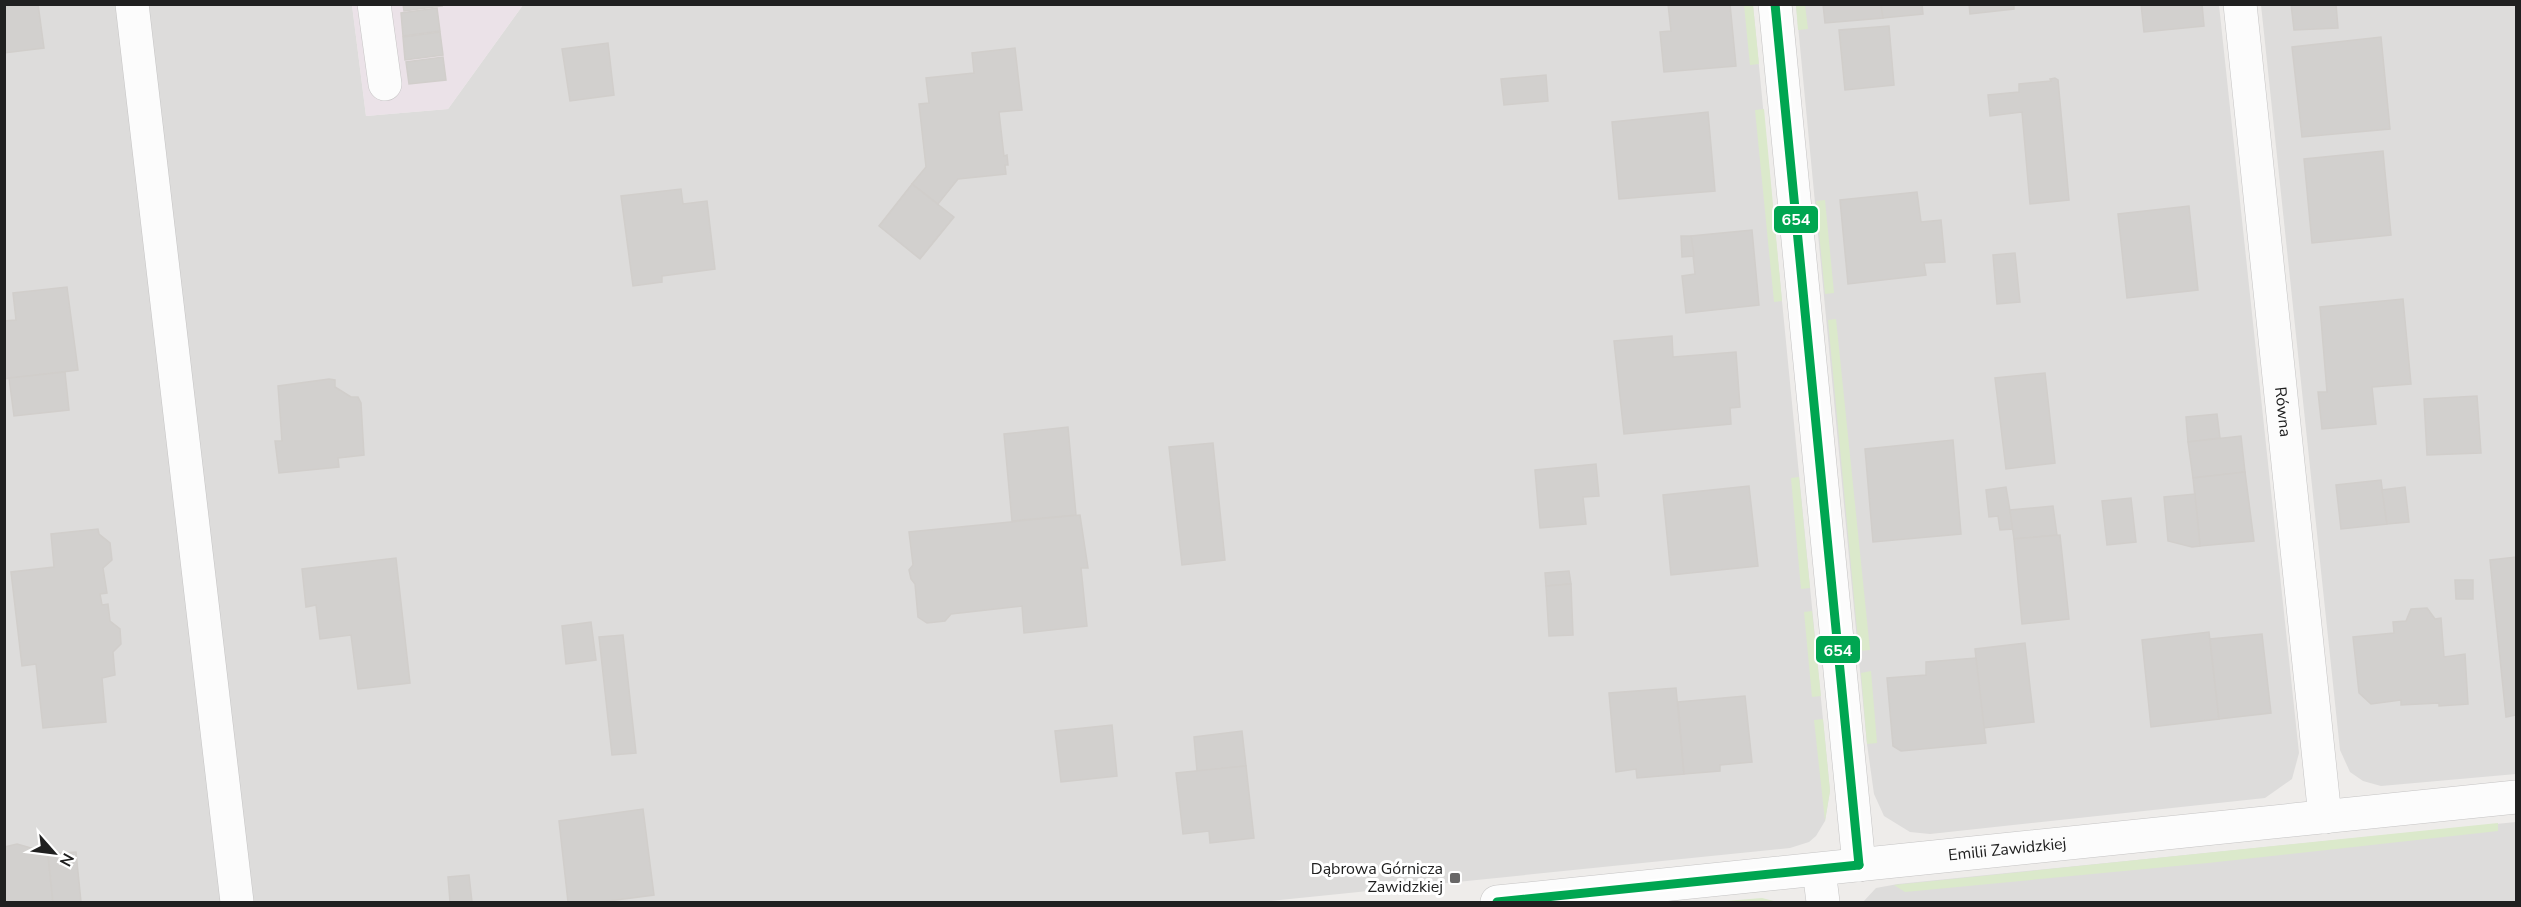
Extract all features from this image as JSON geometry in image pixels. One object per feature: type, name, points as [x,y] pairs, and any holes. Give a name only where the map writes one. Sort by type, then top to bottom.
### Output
[{"type":"street","points":[[132,4],[237,903]]},
{"type":"street","points":[[374,4],[385,84]]},
{"type":"street","points":[[1775,4],[1859,866]]},
{"type":"street","name":"Równa","points":[[2240,4],[2325,817]]},
{"type":"street","name":"Emilii Zawidzkiej","points":[[1497,903],[2517,797]]},
{"type":"street","points":[[1819,870],[1823,903]]},
{"type":"shaded area","points":[[5,5],[352,5],[366,116],[448,109],[523,5],[1753,5],[1830,791],[1825,821],[1816,836],[1809,842],[1790,848],[1260,902],[5,902]]},
{"type":"shaded area","points":[[352,5],[523,5],[448,109],[366,116]]},
{"type":"shaded area","points":[[1796,5],[2219,5],[2299,753],[2292,779],[2265,798],[1930,834],[1910,832],[1884,816],[1874,794],[1867,744]]},
{"type":"shaded area","points":[[2261,5],[2516,5],[2516,774],[2381,786],[2363,781],[2350,772],[2340,750]]},
{"type":"shaded area","points":[[2516,822],[2516,902],[1863,902],[1876,888],[1898,884]]},
{"type":"green space","points":[[1744,5],[1753,5],[1759,64],[1750,65]]},
{"type":"green space","points":[[1796,5],[1805,5],[1808,29],[1798,30]]},
{"type":"green space","points":[[1764,109],[1782,301],[1774,302],[1755,110]]},
{"type":"green space","points":[[1825,200],[1834,293],[1825,294],[1816,201]]},
{"type":"green space","points":[[1836,319],[1870,650],[1859,651],[1828,320]]},
{"type":"green space","points":[[1799,477],[1810,588],[1801,589],[1791,478]]},
{"type":"green space","points":[[1812,611],[1821,696],[1812,697],[1804,612]]},
{"type":"green space","points":[[1871,671],[1877,743],[1867,744],[1861,673]]},
{"type":"green space","points":[[1823,719],[1830,791],[1825,821],[1814,720]]},
{"type":"green space","points":[[2498,823],[2498,831],[2208,863],[1905,892],[1894,885]]},
{"type":"green space","points":[[1762,898],[1778,902],[1714,902]]},
{"type":"building","points":[[4,4],[38,4],[44,48],[4,53]]},
{"type":"building","points":[[403,4],[441,4],[442,6],[404,11]]},
{"type":"building","points":[[1668,4],[1730,4],[1736,66],[1664,72],[1660,32],[1671,31]]},
{"type":"building","points":[[1823,4],[1881,4],[1883,18],[1825,23]]},
{"type":"building","points":[[1881,4],[1922,4],[1923,14],[1883,18]]},
{"type":"building","points":[[1969,4],[2014,4],[2014,9],[1970,14]]},
{"type":"building","points":[[2141,4],[2202,4],[2204,26],[2144,32]]},
{"type":"building","points":[[2291,4],[2336,4],[2338,28],[2294,30]]},
{"type":"building","points":[[437,8],[440,31],[403,36],[401,13]]},
{"type":"building","points":[[1889,26],[1894,85],[1845,90],[1839,30]]},
{"type":"building","points":[[440,32],[443,55],[405,60],[403,37]]},
{"type":"building","points":[[2381,37],[2390,129],[2302,137],[2292,47]]},
{"type":"building","points":[[608,43],[614,95],[570,101],[562,49]]},
{"type":"building","points":[[1015,48],[1022,110],[999,112],[1004,156],[1007,155],[1006,174],[958,179],[938,204],[912,184],[926,167],[919,104],[929,103],[926,78],[974,73],[972,53]]},
{"type":"building","points":[[443,57],[446,80],[409,84],[406,62]]},
{"type":"building","points":[[1546,75],[1548,101],[1504,105],[1501,79]]},
{"type":"building","points":[[2050,79],[2058,80],[2069,200],[2030,204],[2022,112],[1990,116],[1988,95],[2019,92],[2019,84],[2051,81]]},
{"type":"building","points":[[1708,112],[1715,191],[1619,199],[1612,122]]},
{"type":"building","points":[[2383,151],[2391,235],[2312,243],[2304,159]]},
{"type":"building","points":[[912,184],[954,217],[920,259],[879,226]]},
{"type":"building","points":[[681,189],[683,204],[707,201],[715,269],[662,276],[662,282],[633,286],[621,196]]},
{"type":"building","points":[[1917,192],[1921,222],[1941,220],[1945,262],[1924,263],[1926,275],[1848,284],[1840,200]]},
{"type":"building","points":[[2189,206],[2198,290],[2127,298],[2118,214]]},
{"type":"building","points":[[1752,230],[1759,305],[1686,313],[1682,276],[1695,274],[1691,236]]},
{"type":"building","points":[[1681,236],[1691,236],[1694,256],[1682,257]]},
{"type":"building","points":[[2015,253],[2020,302],[1997,304],[1993,255]]},
{"type":"building","points":[[67,287],[78,370],[4,379],[4,321],[16,320],[13,293]]},
{"type":"building","points":[[2403,299],[2411,384],[2372,387],[2376,424],[2322,429],[2318,392],[2327,392],[2320,307]]},
{"type":"building","points":[[1672,336],[1673,357],[1736,352],[1740,407],[1730,408],[1731,424],[1624,434],[1614,341]]},
{"type":"building","points":[[65,372],[69,410],[14,416],[9,378]]},
{"type":"building","points":[[2045,373],[2055,463],[2006,469],[1995,378]]},
{"type":"building","points":[[335,380],[335,387],[351,397],[358,397],[361,403],[364,455],[338,458],[339,467],[279,473],[275,441],[282,441],[278,386]]},
{"type":"building","points":[[2477,396],[2481,453],[2427,455],[2424,399]]},
{"type":"building","points":[[2217,414],[2220,438],[2188,442],[2186,417]]},
{"type":"building","points":[[1068,427],[1076,515],[1012,521],[1004,434]]},
{"type":"building","points":[[2241,436],[2245,472],[2193,478],[2188,442]]},
{"type":"building","points":[[1953,440],[1961,534],[1873,542],[1865,449]]},
{"type":"building","points":[[1213,443],[1225,560],[1182,565],[1169,447]]},
{"type":"building","points":[[1596,464],[1599,496],[1583,497],[1586,524],[1540,528],[1535,470]]},
{"type":"building","points":[[2245,472],[2254,541],[2200,546],[2193,478]]},
{"type":"building","points":[[2381,480],[2387,524],[2341,529],[2336,485]]},
{"type":"building","points":[[1749,486],[1758,566],[1671,575],[1663,495]]},
{"type":"building","points":[[2006,487],[2013,529],[2000,530],[1998,516],[1989,517],[1986,490]]},
{"type":"building","points":[[2405,487],[2409,522],[2387,524],[2382,490]]},
{"type":"building","points":[[2195,494],[2200,546],[2192,547],[2168,541],[2164,497]]},
{"type":"building","points":[[2131,498],[2136,542],[2107,545],[2102,501]]},
{"type":"building","points":[[2053,506],[2057,535],[2014,539],[2010,510]]},
{"type":"building","points":[[1080,515],[1088,568],[1081,568],[1087,626],[1024,633],[1022,606],[951,614],[945,621],[927,623],[918,617],[915,584],[909,570],[913,565],[909,532]]},
{"type":"building","points":[[98,529],[99,534],[110,543],[112,560],[103,568],[107,593],[100,594],[102,605],[108,604],[110,621],[120,629],[121,644],[113,652],[115,675],[102,678],[106,722],[43,728],[36,664],[22,666],[11,572],[54,567],[51,534]]},
{"type":"building","points":[[2060,535],[2069,619],[2022,624],[2014,539]]},
{"type":"building","points":[[2516,557],[2516,715],[2506,717],[2490,560]]},
{"type":"building","points":[[396,558],[410,683],[358,689],[351,635],[320,639],[316,605],[306,607],[302,569]]},
{"type":"building","points":[[1569,571],[1571,584],[1546,586],[1545,573]]},
{"type":"building","points":[[2455,580],[2473,580],[2473,599],[2456,599]]},
{"type":"building","points":[[1571,584],[1573,635],[1549,636],[1546,586]]},
{"type":"building","points":[[2427,608],[2435,619],[2441,618],[2444,657],[2465,654],[2468,704],[2401,705],[2401,700],[2371,704],[2359,693],[2353,637],[2394,633],[2393,622],[2406,621],[2411,609]]},
{"type":"building","points":[[591,622],[596,660],[566,664],[562,626]]},
{"type":"building","points":[[2209,632],[2219,719],[2151,727],[2142,640]]},
{"type":"building","points":[[2262,634],[2271,713],[2219,719],[2210,639]]},
{"type":"building","points":[[623,635],[636,753],[612,755],[599,637]]},
{"type":"building","points":[[2025,643],[2034,722],[1983,728],[1975,649]]},
{"type":"building","points":[[1976,658],[1986,743],[1901,751],[1893,746],[1887,678],[1926,675],[1926,662]]},
{"type":"building","points":[[1676,688],[1684,774],[1637,778],[1636,769],[1616,772],[1609,693]]},
{"type":"building","points":[[1745,696],[1752,762],[1720,765],[1720,771],[1684,774],[1678,702]]},
{"type":"building","points":[[1112,725],[1117,776],[1061,782],[1055,731]]},
{"type":"building","points":[[1242,731],[1246,766],[1197,771],[1194,737]]},
{"type":"building","points":[[1246,766],[1254,838],[1210,843],[1209,831],[1183,834],[1176,773]]},
{"type":"building","points":[[643,809],[654,895],[601,902],[568,902],[559,821]]},
{"type":"building","points":[[17,844],[31,848],[47,847],[53,902],[4,902],[4,847]]},
{"type":"building","points":[[76,852],[81,902],[53,902],[48,854]]},
{"type":"building","points":[[469,875],[472,902],[450,902],[448,877]]},
{"type":"transit line","name":"654","points":[[1775,4],[1859,865]]},
{"type":"transit line","name":"654","points":[[1497,902],[1859,865]]},
{"type":"place","name":"Dąbrowa Górnicza Zawidzkiej","points":[[1455,878]]}]
